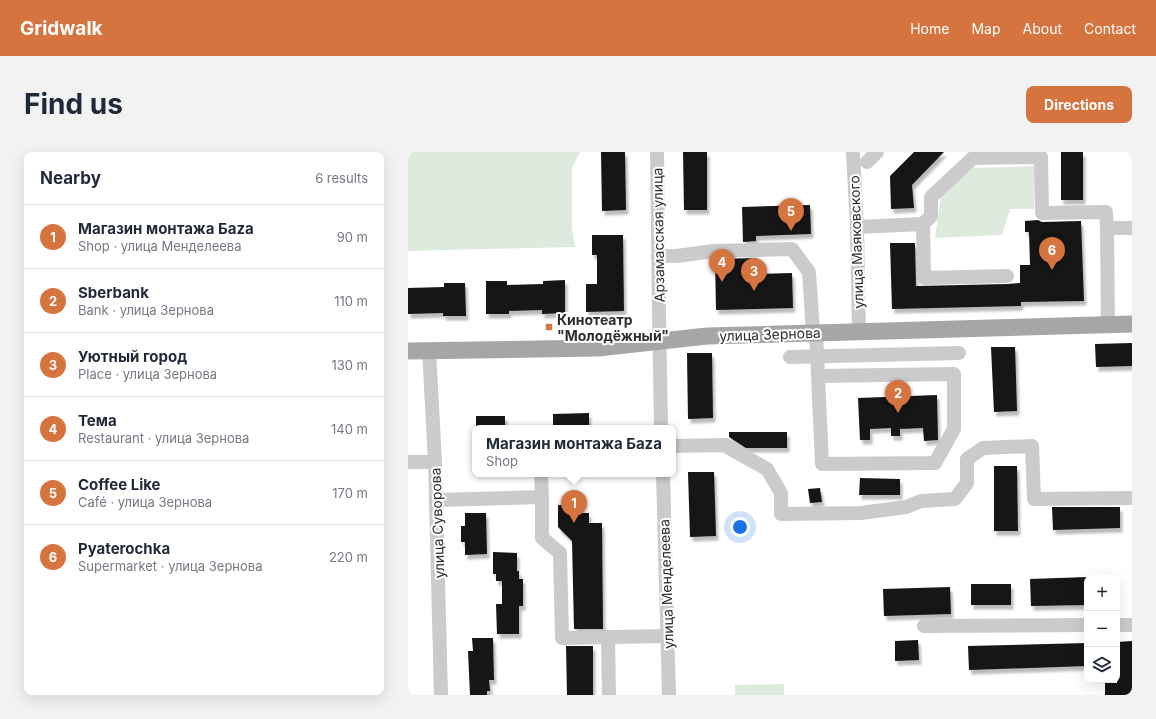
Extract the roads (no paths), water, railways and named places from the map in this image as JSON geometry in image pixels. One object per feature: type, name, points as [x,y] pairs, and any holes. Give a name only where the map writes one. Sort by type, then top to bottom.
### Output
[{"type":"main road","name":"улица Зернова","points":[[408,351],[598,348],[707,336],[1132,324]]},
{"type":"street","name":"Арзамасская улица","points":[[657,152],[659,341]]},
{"type":"street","name":"улица Маяковского","points":[[853,152],[857,226],[859,331]]},
{"type":"street","points":[[857,226],[922,224],[931,216],[931,197],[973,158],[1041,157],[1042,213],[1106,212],[1108,324]]},
{"type":"street","points":[[922,224],[924,278],[1007,276]]},
{"type":"street","points":[[1107,228],[1132,228]]},
{"type":"street","points":[[658,256],[677,256],[713,251],[792,249],[809,272],[817,357],[822,464],[935,463],[954,429],[954,374],[818,376]]},
{"type":"street","points":[[659,341],[661,425]]},
{"type":"street","name":"улица Суворова","points":[[429,350],[435,462],[441,695]]},
{"type":"street","points":[[790,357],[959,353]]},
{"type":"street","points":[[676,446],[726,445],[767,469],[781,493],[780,514],[861,513],[906,507],[920,501],[955,499],[967,483],[967,460],[983,448],[1032,446],[1034,499],[1132,498]]},
{"type":"street","points":[[408,462],[435,462]]},
{"type":"street","points":[[541,477],[542,538],[560,553],[562,638],[667,636]]},
{"type":"street","name":"улица Менделеева","points":[[662,477],[669,695]]},
{"type":"street","points":[[436,500],[542,497]]},
{"type":"street","points":[[924,626],[1084,625]]},
{"type":"street","points":[[1120,625],[1132,625]]},
{"type":"street","points":[[608,637],[609,695]]},
{"type":"place","name":"Coffee Like","points":[[791,231]]},
{"type":"place","name":"Pyaterochka","points":[[1052,270]]},
{"type":"place","name":"Тема","points":[[722,282]]},
{"type":"place","name":"Уютный город","points":[[754,291]]},
{"type":"place","name":"Кинотеатр \"Молодёжный\"","points":[[549,327]]},
{"type":"place","name":"Sberbank","points":[[898,413]]},
{"type":"place","name":"Магазин монтажа Баzа","points":[[574,523]]}]
